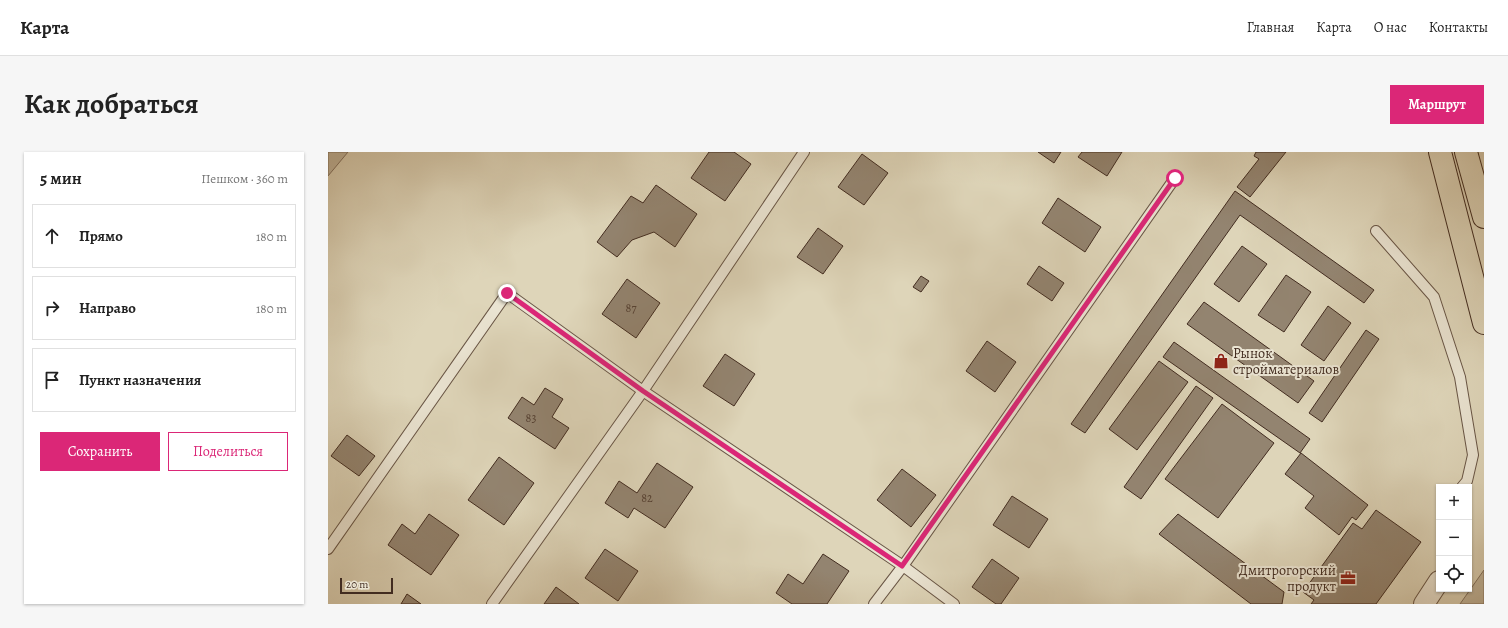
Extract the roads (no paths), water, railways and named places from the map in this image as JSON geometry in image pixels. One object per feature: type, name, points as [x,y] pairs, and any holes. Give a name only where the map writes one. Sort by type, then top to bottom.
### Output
[{"type":"main road","points":[[1440,152],[1484,323]]},
{"type":"main road","points":[[1466,152],[1484,217]]},
{"type":"street","points":[[1424,604],[1436,586]]},
{"type":"lane","points":[[492,604],[643,391],[804,152]]},
{"type":"lane","points":[[874,604],[1175,178]]},
{"type":"lane","points":[[1376,232],[1434,297],[1460,377],[1473,455],[1467,481],[1464,484]]},
{"type":"lane","points":[[328,549],[507,293],[643,391],[902,566],[954,604]]},
{"type":"place","name":"Рынок стройматериалов","points":[[1221,361]]},
{"type":"place","name":"Дмитрогорский продукт","points":[[1348,578]]}]
